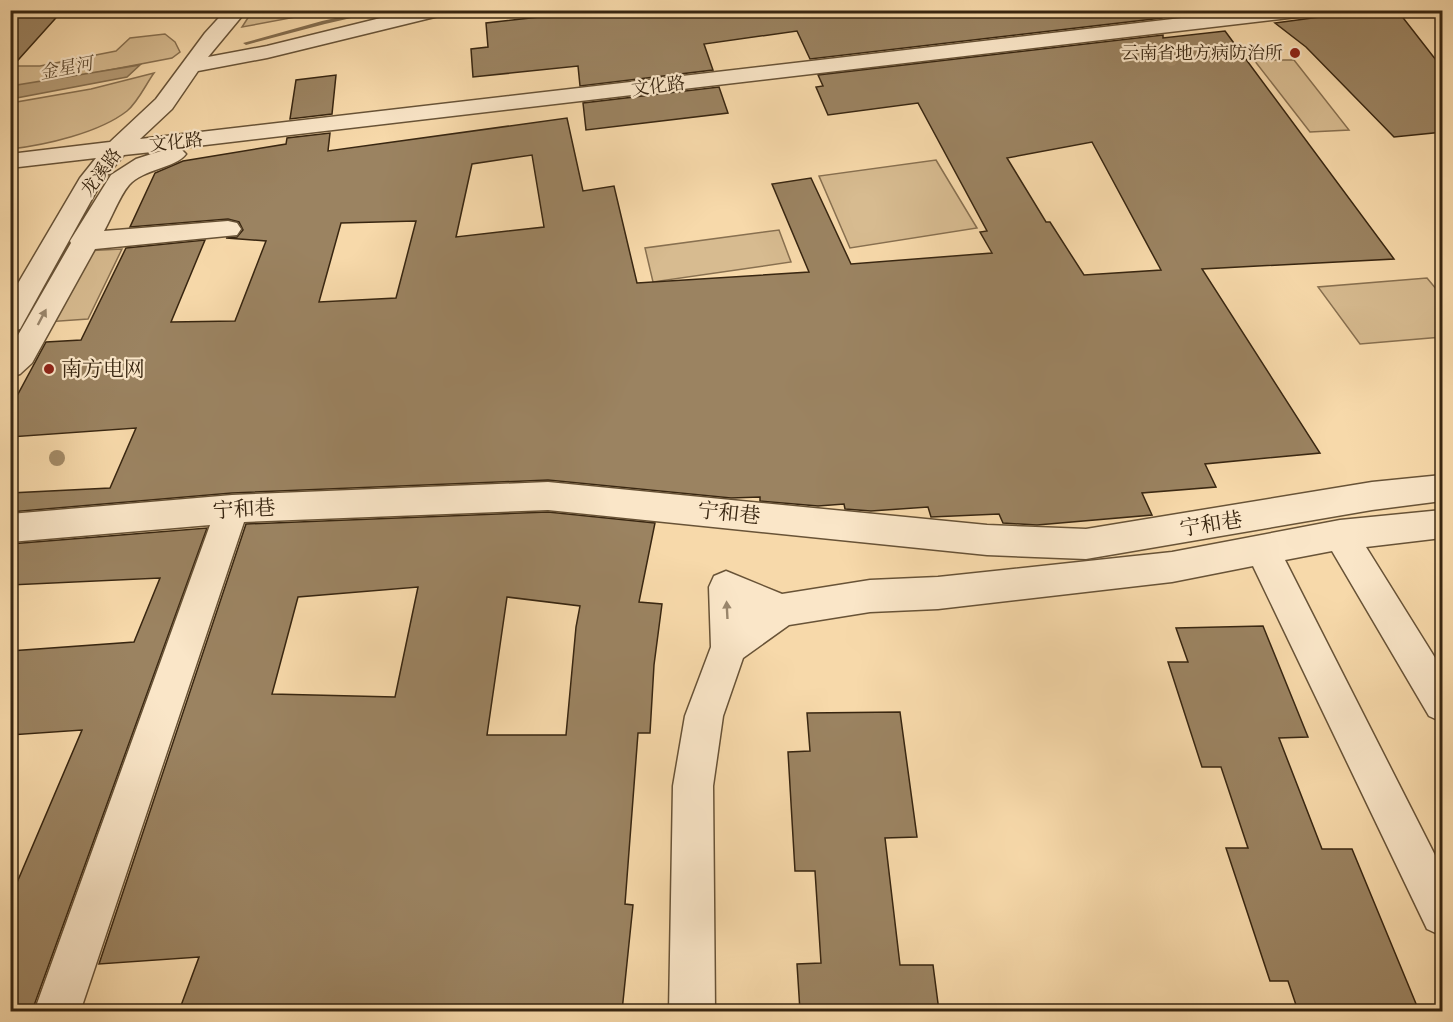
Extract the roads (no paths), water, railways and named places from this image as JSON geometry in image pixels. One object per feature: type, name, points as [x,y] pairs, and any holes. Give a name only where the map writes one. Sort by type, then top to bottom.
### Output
[{"type":"street","name":"龙溪路","points":[[212,37],[208,20],[214,10]]},
{"type":"street","name":"龙溪路","points":[[10,322],[92,178],[116,149],[164,104],[212,37],[237,10]]},
{"type":"street","points":[[193,66],[267,52],[440,10]]},
{"type":"street","name":"文化路","points":[[10,162],[1306,10]]},
{"type":"street","points":[[10,366],[22,355],[83,241],[114,189],[132,170],[223,137]]},
{"type":"street","points":[[83,241],[228,229]]},
{"type":"street","name":"宁和巷","points":[[10,528],[232,509],[548,496],[987,540],[1086,544],[1372,496],[1443,488]]},
{"type":"street","points":[[57,1011],[232,509]]},
{"type":"street","points":[[729,646],[781,610],[870,596],[938,592],[1172,567],[1340,535],[1443,524]]},
{"type":"street","points":[[1340,535],[1443,703]]},
{"type":"street","points":[[1262,549],[1443,914]]},
{"type":"street","points":[[692,1011],[693,786],[704,716],[729,646],[726,587],[781,610]]},
{"type":"waterway","name":"金星河","points":[[246,43],[324,22],[383,10]]},
{"type":"place","name":"云南省地方病防治所","points":[[1295,53]]},
{"type":"place","name":"南方电网","points":[[49,369]]}]
